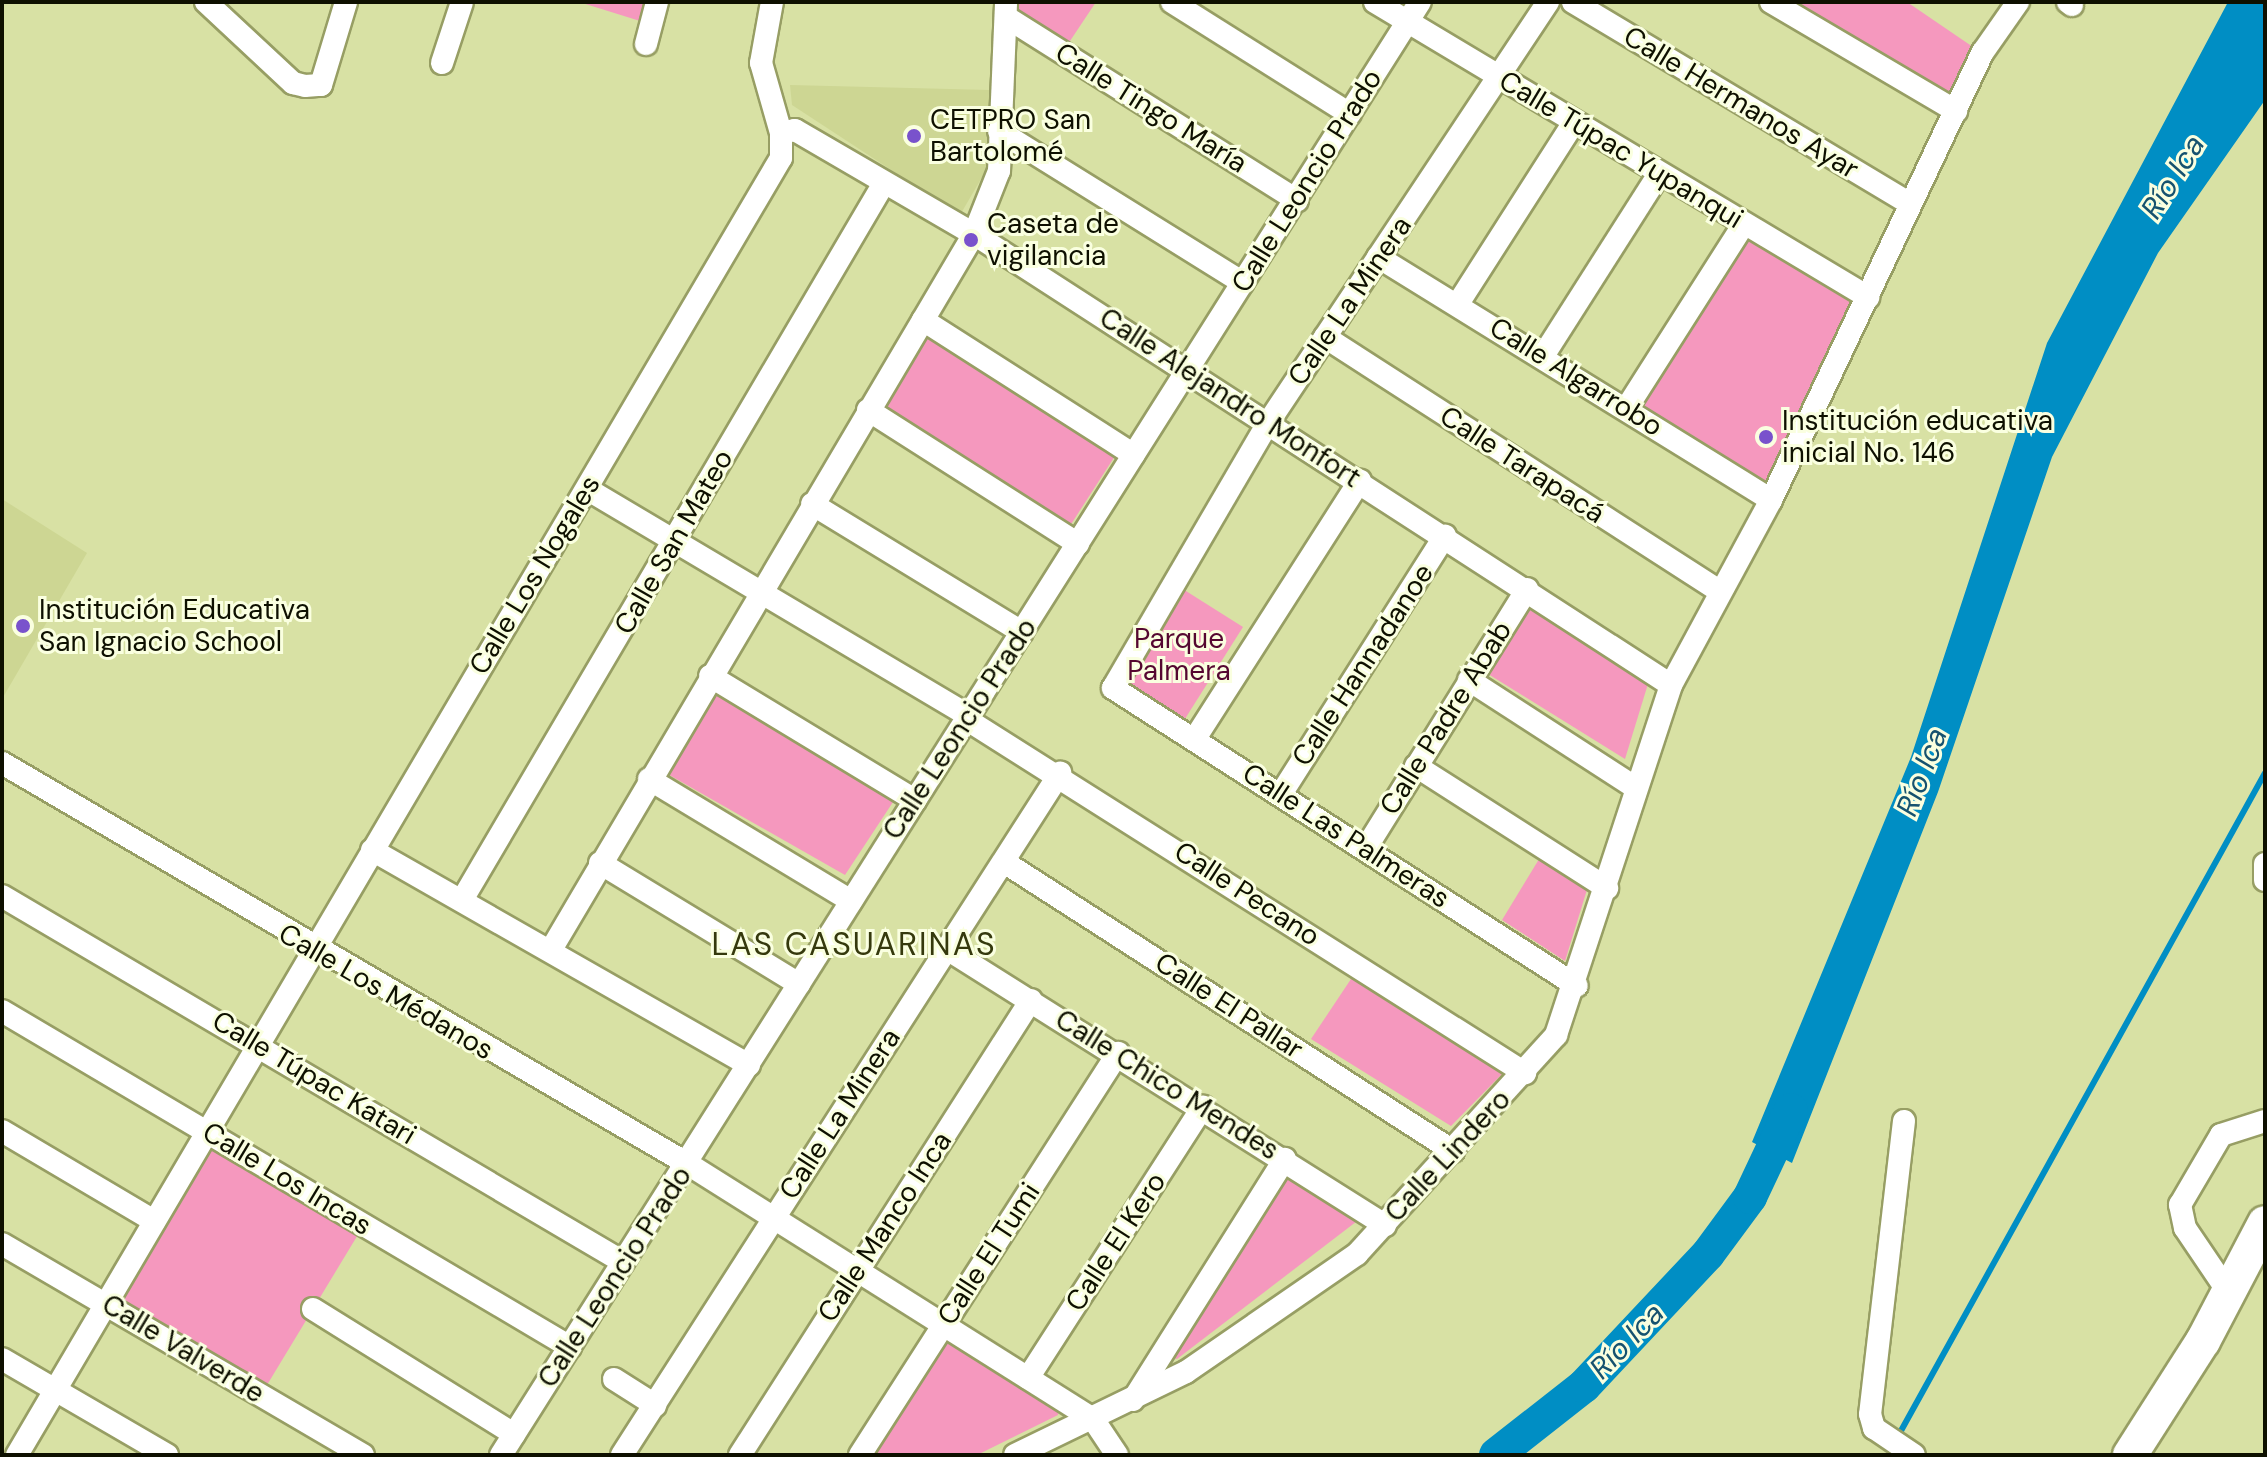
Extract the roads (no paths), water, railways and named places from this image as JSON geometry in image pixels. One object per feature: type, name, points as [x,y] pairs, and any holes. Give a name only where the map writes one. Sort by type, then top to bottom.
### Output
[{"type":"highway","points":[[2130,1455],[2229,1293],[2265,1223]]},
{"type":"street","points":[[216,6],[293,83],[321,85],[346,2]]},
{"type":"street","points":[[442,63],[462,2]]},
{"type":"street","points":[[646,44],[657,2]]},
{"type":"street","name":"Calle Los Nogales","points":[[17,1455],[103,1302],[154,1221],[781,158],[781,133],[761,63],[772,2]]},
{"type":"street","points":[[1172,2],[1350,114]]},
{"type":"street","name":"Calle Túpac Yupanqui","points":[[1375,2],[1868,297]]},
{"type":"street","name":"Calle Leoncio Prado","points":[[501,1455],[688,1164],[1420,2]]},
{"type":"street","name":"Calle La Minera","points":[[1113,688],[1268,423],[1548,2]]},
{"type":"street","name":"Calle Hermanos Ayar","points":[[1573,2],[1910,204]]},
{"type":"street","points":[[1771,2],[1956,111]]},
{"type":"street","name":"Calle Lindero","points":[[1015,1455],[1132,1401],[1357,1254],[1525,1073],[1559,1031],[1577,986],[1636,788],[1671,685],[1771,500],[1956,111],[2018,2]]},
{"type":"street","points":[[552,948],[760,591],[974,234],[999,171],[1006,9]]},
{"type":"street","name":"Calle Tingo María","points":[[1006,9],[1297,200]]},
{"type":"street","points":[[1459,302],[1574,122]]},
{"type":"street","name":"Calle Alejandro Monfort","points":[[781,133],[795,130],[974,234],[1360,480],[1671,685]]},
{"type":"street","points":[[999,131],[1243,283]]},
{"type":"street","points":[[1543,356],[1659,174]]},
{"type":"street","name":"Calle San Mateo","points":[[462,900],[884,183]]},
{"type":"street","points":[[1626,409],[1744,224]]},
{"type":"street","name":"Calle Algarrobo","points":[[1378,257],[1459,302],[1771,500]]},
{"type":"street","points":[[923,320],[1134,455]]},
{"type":"street","name":"Calle Tarapacá","points":[[1325,337],[1720,592]]},
{"type":"street","points":[[868,410],[1078,544]]},
{"type":"street","points":[[1194,740],[1360,480]]},
{"type":"street","name":"Calle Pecano","points":[[587,489],[1060,773],[1525,1073]]},
{"type":"street","points":[[812,504],[1022,632]]},
{"type":"street","name":"Calle Hannadanoe","points":[[1281,794],[1445,536]]},
{"type":"street","name":"Calle Padre Abab","points":[[1366,848],[1527,589]]},
{"type":"street","points":[[710,676],[915,800]]},
{"type":"street","points":[[1469,680],[1636,788]]},
{"type":"street","name":"Calle Las Palmeras","points":[[1113,688],[1577,986]]},
{"type":"street","name":"Calle Los Médanos","points":[[2,763],[313,951],[688,1164],[856,1273],[1093,1419]]},
{"type":"street","points":[[1416,766],[1607,888]]},
{"type":"street","name":"Calle La Minera","points":[[622,1455],[1060,773]]},
{"type":"street","points":[[649,779],[851,901]]},
{"type":"street","points":[[372,850],[552,948],[749,1065]]},
{"type":"street","name":"Calle El Pallar","points":[[1004,862],[1453,1151]]},
{"type":"street","points":[[600,863],[799,984]]},
{"type":"street","points":[[2265,864],[2265,880]]},
{"type":"street","name":"Calle Túpac Katari","points":[[2,896],[258,1044],[623,1262]]},
{"type":"street","name":"Calle Chico Mendes","points":[[947,949],[1203,1106],[1385,1225]]},
{"type":"street","name":"Calle Manco Inca","points":[[740,1455],[1031,1000]]},
{"type":"street","name":"Calle Los Incas","points":[[2,1011],[570,1347]]},
{"type":"street","name":"Calle El Tumi","points":[[860,1455],[1118,1053]]},
{"type":"street","name":"Calle El Kero","points":[[1028,1378],[1203,1106]]},
{"type":"street","points":[[1904,1121],[1870,1414],[1874,1428],[1914,1455]]},
{"type":"street","points":[[2229,1293],[2185,1228],[2180,1205],[2221,1135],[2265,1121]]},
{"type":"street","points":[[2,1131],[154,1221]]},
{"type":"street","points":[[1132,1401],[1285,1159]]},
{"type":"street","name":"Calle Valverde","points":[[2,1244],[363,1455]]},
{"type":"street","points":[[313,1309],[514,1434]]},
{"type":"street","points":[[2,1359],[167,1455]]},
{"type":"street","points":[[614,1379],[655,1405]]},
{"type":"street","points":[[1093,1419],[1117,1455]]},
{"type":"water","name":"Río Ica","points":[[2228,2],[2265,2],[2265,100],[2158,253],[2052,457],[1938,792],[1792,1163],[1752,1142],[1911,757],[2047,343]]},
{"type":"waterway","points":[[1897,1438],[2265,773]]},
{"type":"waterway","name":"Río Ica","points":[[1496,1455],[1584,1386],[1708,1254],[1750,1197],[1791,1110]]},
{"type":"place","name":"CETPRO San Bartolomé","points":[[914,136]]},
{"type":"place","name":"Caseta de vigilancia","points":[[971,240]]},
{"type":"place","name":"Institución educativa inicial No. 146","points":[[1766,437]]},
{"type":"place","name":"Institución Educativa San Ignacio School","points":[[23,626]]},
{"type":"district","name":"LAS CASUARINAS","points":[[854,944]]},
{"type":"park label","name":"Parque Palmera","points":[[1179,655]]}]
